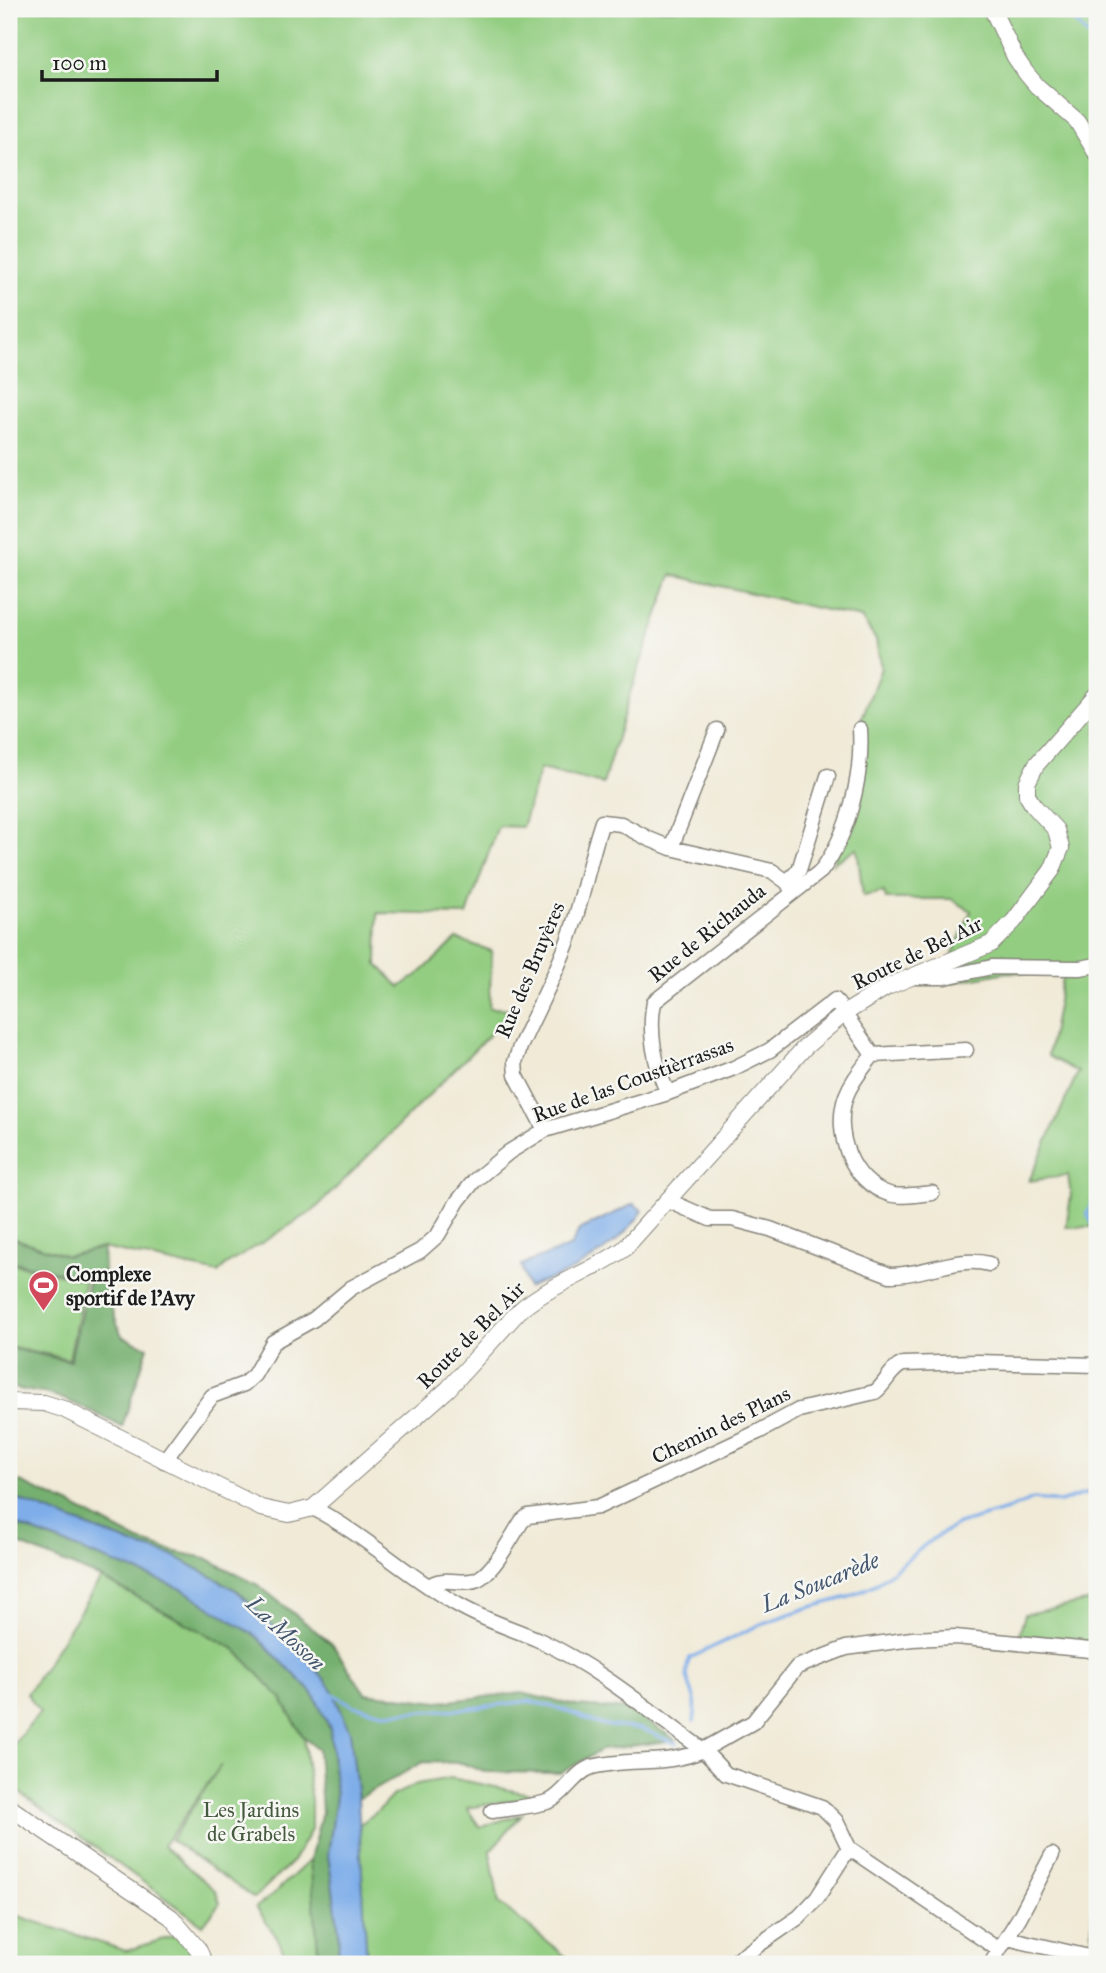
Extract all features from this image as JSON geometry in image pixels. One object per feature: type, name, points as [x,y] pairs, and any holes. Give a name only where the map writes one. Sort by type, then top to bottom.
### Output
[{"type":"street","points":[[992,9],[1015,57],[1026,73],[1077,121],[1097,154]]},
{"type":"street","name":"Route de Bel Air","points":[[313,1508],[439,1398],[519,1311],[547,1290],[602,1265],[624,1249],[805,1047],[845,1013],[887,987],[991,944],[1014,921],[1052,870],[1061,848],[1056,830],[1027,795],[1027,783],[1036,765],[1097,695]]},
{"type":"street","name":"Rue de Richauda","points":[[668,1093],[655,1060],[654,1002],[790,887],[821,871],[833,855],[855,794],[862,755],[860,729]]},
{"type":"street","points":[[671,848],[717,730]]},
{"type":"street","points":[[790,887],[799,870],[828,776]]},
{"type":"street","name":"Rue de Richauda","points":[[602,822],[621,824],[671,848],[772,872],[790,887]]},
{"type":"street","name":"Rue des Bruyères","points":[[545,1130],[516,1075],[515,1062],[568,941],[585,890],[592,851],[602,822]]},
{"type":"street","points":[[915,977],[945,977],[992,967],[1080,968],[1097,965]]},
{"type":"street","name":"Rue de las Coustièrrassas","points":[[164,1461],[212,1396],[244,1384],[254,1375],[273,1342],[314,1319],[351,1288],[420,1251],[438,1235],[458,1201],[474,1181],[509,1152],[545,1130],[668,1093],[734,1068],[770,1050],[835,1000],[845,1013]]},
{"type":"street","points":[[845,1013],[873,1055]]},
{"type":"street","points":[[932,1193],[891,1195],[871,1185],[859,1174],[850,1159],[842,1130],[846,1095],[854,1079],[873,1055],[966,1050]]},
{"type":"street","points":[[669,1201],[710,1219],[732,1219],[770,1229],[890,1275],[970,1261],[989,1264]]},
{"type":"street","name":"Chemin des Plans","points":[[429,1586],[436,1581],[477,1579],[493,1565],[522,1521],[528,1517],[598,1507],[758,1433],[799,1410],[875,1392],[883,1387],[896,1367],[903,1364],[977,1362],[1097,1365]]},
{"type":"street","points":[[9,1402],[44,1403],[63,1409],[243,1500],[280,1514],[298,1514],[313,1508],[338,1521],[459,1606],[498,1626],[538,1640],[595,1671],[704,1750],[726,1774],[822,1807],[836,1822],[849,1848],[1003,1944],[1089,1957],[1079,1964]]},
{"type":"street","points":[[492,1811],[550,1801],[587,1769],[612,1762],[671,1761],[704,1750],[753,1722],[797,1667],[846,1648],[955,1637],[1090,1650],[1097,1654]]},
{"type":"street","points":[[9,1807],[171,1916],[198,1949],[205,1964]]},
{"type":"street","points":[[731,1964],[799,1917],[817,1898],[849,1848]]},
{"type":"street","points":[[991,1964],[1052,1855]]},
{"type":"green space","points":[[9,9],[1097,9],[1097,1227],[1066,1227],[1071,1197],[1068,1175],[1029,1181],[1078,1072],[1048,1056],[1063,973],[1007,972],[953,982],[953,954],[971,911],[951,899],[886,899],[884,892],[863,896],[857,848],[833,863],[864,755],[862,718],[881,668],[876,640],[861,618],[672,575],[631,690],[603,784],[540,769],[522,827],[498,826],[467,915],[378,913],[377,964],[400,987],[420,973],[457,939],[492,951],[489,1008],[515,1009],[313,1211],[226,1265],[218,1273],[103,1248],[67,1256],[9,1237]]},
{"type":"green space","points":[[9,1237],[67,1256],[103,1248],[105,1292],[122,1336],[148,1347],[122,1427],[61,1398],[9,1386],[9,1348],[70,1361],[89,1279],[9,1261]]},
{"type":"green space","name":"Complexe sportif de l'Avy","points":[[9,1263],[85,1280],[69,1359],[9,1346]]},
{"type":"green space","points":[[9,1477],[71,1505],[139,1541],[206,1558],[258,1585],[332,1644],[365,1693],[438,1702],[521,1693],[577,1706],[630,1710],[676,1740],[601,1750],[561,1773],[484,1772],[462,1763],[423,1762],[358,1799],[350,1732],[311,1663],[238,1591],[174,1556],[138,1546],[9,1496]]},
{"type":"green space","points":[[9,1522],[182,1589],[256,1636],[312,1692],[330,1728],[336,1797],[328,1855],[339,1931],[338,1964],[321,1964],[318,1950],[310,1860],[322,1812],[318,1749],[304,1738],[281,1698],[235,1649],[101,1578],[9,1540]]},
{"type":"green space","name":"Les Jardins de Grabels","points":[[101,1578],[235,1649],[281,1698],[304,1738],[311,1802],[311,1830],[293,1861],[254,1898],[171,1840],[221,1765],[163,1846],[216,1891],[220,1903],[203,1925],[9,1785],[9,1749],[40,1712],[27,1694]]},
{"type":"green space","points":[[1097,1600],[1097,1645],[1092,1642],[1019,1635],[1025,1614]]},
{"type":"green space","points":[[451,1778],[539,1796],[467,1808],[480,1827],[522,1814],[490,1851],[499,1903],[575,1964],[289,1964],[278,1939],[256,1907],[310,1860],[378,1811],[392,1796],[417,1784]]},
{"type":"green space","points":[[1093,1883],[1097,1883],[1097,1964],[1086,1964],[1092,1940]]},
{"type":"green space","points":[[9,1913],[126,1951],[173,1936],[181,1936],[199,1964],[9,1964]]},
{"type":"water","points":[[634,1204],[643,1211],[625,1232],[604,1250],[567,1273],[528,1288],[521,1265],[571,1246],[579,1230]]},
{"type":"water","name":"La Mosson","points":[[9,1496],[138,1546],[174,1556],[237,1591],[311,1663],[331,1687],[350,1732],[358,1799],[367,1964],[338,1964],[339,1931],[328,1855],[336,1797],[330,1728],[313,1693],[256,1636],[182,1589],[9,1522]]},
{"type":"waterway","name":"La Soucarède","points":[[1064,9],[1097,46]]},
{"type":"waterway","name":"La Soucarède","points":[[1097,1070],[1090,1098],[1096,1128],[1097,1170]]},
{"type":"waterway","name":"La Soucarède","points":[[1097,1193],[1087,1214],[1097,1232]]},
{"type":"waterway","name":"La Soucarède","points":[[694,1721],[696,1709],[687,1674],[690,1658],[761,1624],[849,1597],[878,1583],[931,1540],[958,1524],[1007,1510],[1033,1499],[1060,1502],[1097,1490]]},
{"type":"waterway","points":[[333,1694],[354,1706],[384,1713],[466,1709],[529,1701],[561,1709],[602,1725],[642,1729],[677,1744]]},
{"type":"place","name":"Complexe sportif de l'Avy","points":[[43,1313]]}]
